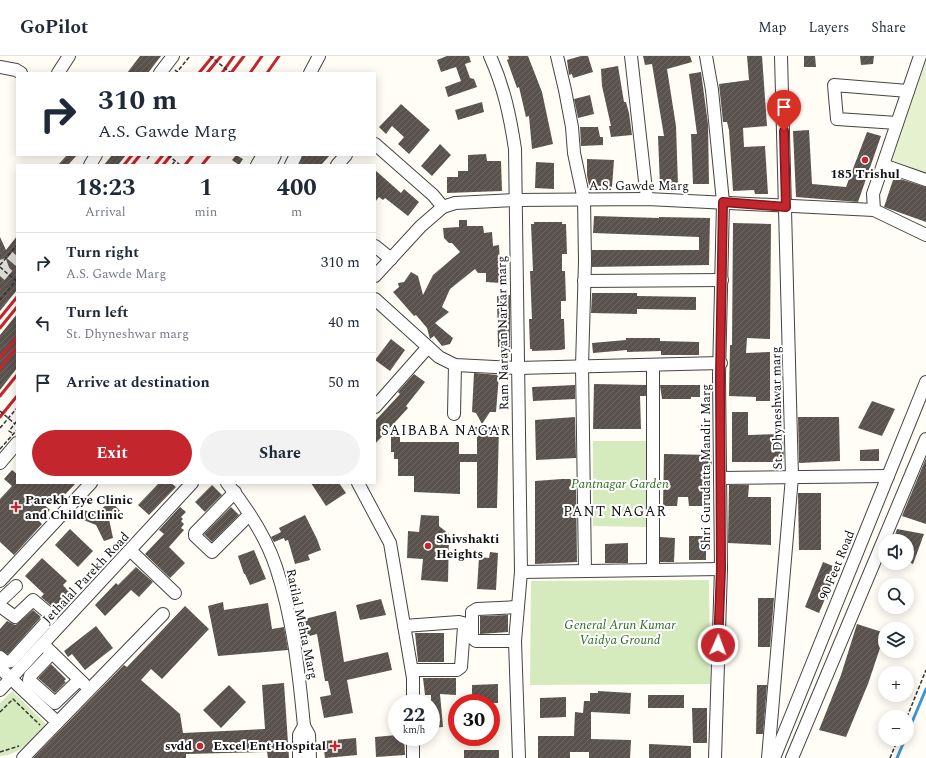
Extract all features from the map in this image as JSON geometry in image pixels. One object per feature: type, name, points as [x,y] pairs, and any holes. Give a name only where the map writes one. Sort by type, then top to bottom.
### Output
[{"type":"street","points":[[59,72],[69,56]]},
{"type":"street","points":[[161,72],[173,56]]},
{"type":"street","points":[[311,72],[319,56]]},
{"type":"street","name":"Ram Narayan Narkar marg","points":[[490,56],[500,80],[509,109],[515,149],[516,368],[521,572],[514,607],[512,641],[519,758]]},
{"type":"street","points":[[557,56],[566,97],[574,153],[584,200],[582,366],[585,571]]},
{"type":"street","points":[[631,56],[647,199]]},
{"type":"street","name":"Shri Gurudatta Mandir Marg","points":[[706,56],[712,90],[723,202],[720,478],[721,569],[715,758]]},
{"type":"street","name":"St. Dhyneshwar marg","points":[[768,758],[792,477],[781,56]]},
{"type":"street","points":[[874,210],[873,194],[920,56]]},
{"type":"street","points":[[0,67],[19,72]]},
{"type":"street","points":[[897,123],[837,119],[834,84],[908,91]]},
{"type":"street","points":[[376,145],[433,195],[443,207]]},
{"type":"street","points":[[338,164],[345,156]]},
{"type":"street","points":[[883,165],[926,180]]},
{"type":"street","name":"A.S. Gawde Marg","points":[[376,275],[421,226],[443,207],[455,202],[647,199],[723,202],[786,207],[874,210],[926,235]]},
{"type":"street","points":[[376,247],[391,259]]},
{"type":"street","points":[[584,281],[722,280]]},
{"type":"street","points":[[376,300],[428,348],[455,365],[516,368],[721,363]]},
{"type":"street","points":[[376,406],[428,348]]},
{"type":"street","points":[[653,364],[653,570]]},
{"type":"street","points":[[454,414],[455,365]]},
{"type":"street","name":"90 Feet Road","points":[[774,758],[926,382]]},
{"type":"street","points":[[0,463],[15,439]]},
{"type":"street","points":[[792,758],[925,443]]},
{"type":"street","points":[[720,478],[888,476]]},
{"type":"street","points":[[0,580],[90,484]]},
{"type":"street","name":"Jethalal Parekh Road","points":[[0,690],[11,678],[28,652],[47,649],[191,484]]},
{"type":"street","points":[[359,484],[390,543],[412,670],[413,694]]},
{"type":"street","points":[[231,488],[195,536],[212,552],[249,515]]},
{"type":"street","name":"Ratilal Mehta Marg","points":[[231,488],[260,534],[278,574],[298,665],[304,726],[299,735],[299,758]]},
{"type":"street","points":[[131,551],[175,593]]},
{"type":"street","points":[[521,572],[721,569]]},
{"type":"street","points":[[0,601],[16,586]]},
{"type":"street","points":[[0,606],[15,617],[33,600],[51,614],[51,618],[28,652],[6,662],[0,657]]},
{"type":"street","points":[[512,641],[476,641],[472,638],[471,634],[474,610],[514,607]]},
{"type":"street","points":[[23,758],[163,614]]},
{"type":"street","points":[[404,626],[458,622],[463,623],[464,627],[461,668],[457,670],[412,670]]},
{"type":"street","points":[[57,722],[37,695],[29,678],[47,649],[89,690]]},
{"type":"street","points":[[0,668],[11,678],[37,695],[53,702],[57,702],[79,680]]},
{"type":"street","points":[[304,726],[309,735],[310,758]]},
{"type":"street","points":[[413,746],[413,758]]},
{"type":"path","points":[[177,72],[190,56]]},
{"type":"path","points":[[210,56],[230,72]]},
{"type":"path","points":[[169,156],[179,164]]},
{"type":"path","points":[[16,245],[0,266],[16,279]]},
{"type":"path","points":[[0,300],[16,281]]},
{"type":"path","points":[[0,428],[16,409]]},
{"type":"path","points":[[0,412],[15,424],[9,431],[15,439],[0,449]]},
{"type":"path","points":[[910,710],[926,670]]},
{"type":"path","points":[[0,712],[13,699],[40,726]]},
{"type":"path","points":[[0,752],[19,746]]},
{"type":"path","points":[[890,758],[895,746]]},
{"type":"green space","points":[[926,58],[926,174],[888,163]]},
{"type":"green space","name":"Pantnagar Garden","points":[[593,441],[647,441],[647,527],[593,526]]},
{"type":"green space","name":"General Arun Kumar Vaidya Ground","points":[[709,580],[710,684],[530,685],[531,581]]},
{"type":"green space","points":[[12,691],[47,725],[31,741],[14,753],[0,756],[0,703]]},
{"type":"building","points":[[140,56],[161,56],[149,72],[128,72]]},
{"type":"building","points":[[447,56],[469,56],[471,62],[465,64],[470,78],[474,79],[477,87],[448,97],[445,87],[461,81],[456,67],[441,72],[437,60]]},
{"type":"building","points":[[508,56],[528,56],[542,92],[553,144],[532,149],[529,116],[526,117],[519,87],[517,88],[507,60],[509,59]]},
{"type":"building","points":[[581,56],[588,56],[593,72],[573,78],[572,74],[569,75],[567,60]]},
{"type":"building","points":[[643,56],[690,56],[692,62],[667,69],[676,126],[678,185],[660,186],[658,136],[664,136],[652,64],[645,65]]},
{"type":"building","points":[[747,56],[762,56],[767,126],[743,128],[744,147],[765,146],[768,194],[755,194],[754,190],[733,191],[729,130],[727,122],[723,122],[719,84],[749,80]]},
{"type":"building","points":[[804,56],[815,56],[816,67],[804,67]]},
{"type":"building","points":[[860,56],[874,56],[873,64],[861,65]]},
{"type":"building","points":[[618,66],[624,102],[626,102],[629,113],[632,135],[611,137],[609,126],[611,126],[602,86],[601,69]]},
{"type":"building","points":[[701,72],[708,124],[709,184],[693,184],[691,134],[697,134],[689,74]]},
{"type":"building","points":[[590,95],[594,114],[578,118],[574,99]]},
{"type":"building","points":[[482,102],[484,112],[458,120],[455,110]]},
{"type":"building","points":[[401,104],[430,130],[409,154],[398,144],[404,137],[392,126],[386,134],[379,127]]},
{"type":"building","points":[[580,127],[598,127],[600,137],[603,137],[603,145],[581,146]]},
{"type":"building","name":"185 Trishul","points":[[809,130],[812,184],[846,187],[867,132],[881,136],[858,202],[796,197],[793,131]]},
{"type":"building","points":[[440,144],[451,155],[432,176],[421,166]]},
{"type":"building","points":[[486,154],[487,161],[501,161],[502,191],[447,193],[447,177],[458,177],[458,171],[468,171],[468,155]]},
{"type":"building","points":[[66,156],[76,156],[69,164],[59,164]]},
{"type":"building","points":[[111,156],[125,156],[119,164],[105,164]]},
{"type":"building","points":[[235,156],[243,159],[240,164],[232,160]]},
{"type":"building","points":[[303,156],[329,156],[322,164],[299,164]]},
{"type":"building","points":[[587,159],[614,160],[612,187],[589,185],[587,176]]},
{"type":"building","points":[[536,162],[554,163],[554,189],[535,188]]},
{"type":"building","points":[[376,171],[401,193],[404,189],[419,202],[408,216],[385,198],[383,200],[379,197],[376,201]]},
{"type":"building","points":[[894,177],[926,187],[926,222],[884,207]]},
{"type":"building","points":[[594,216],[710,218],[709,265],[592,267],[592,250],[699,250],[699,237],[593,233]]},
{"type":"building","points":[[459,220],[467,220],[467,226],[483,226],[484,233],[492,232],[493,246],[499,245],[501,283],[486,282],[486,273],[478,273],[475,269],[450,289],[442,307],[449,312],[435,323],[453,338],[450,344],[442,346],[434,336],[430,339],[427,328],[416,315],[414,316],[393,292],[399,287],[398,283],[404,282],[411,272],[418,276],[423,295],[433,275],[460,252],[452,243],[449,243],[444,238],[443,228],[459,227]]},
{"type":"building","points":[[534,222],[562,222],[562,224],[566,224],[567,254],[562,254],[562,271],[565,271],[566,301],[561,301],[561,319],[564,319],[565,349],[532,351],[532,349],[530,349],[529,319],[532,319],[530,271],[533,271],[531,224],[534,224]]},
{"type":"building","points":[[733,223],[771,224],[770,339],[747,338],[746,353],[770,352],[770,401],[756,401],[756,397],[729,396],[730,345],[732,345]]},
{"type":"building","points":[[0,237],[6,250],[16,237],[16,291],[0,311]]},
{"type":"building","points":[[592,293],[637,293],[637,296],[696,297],[696,310],[637,309],[637,314],[591,313]]},
{"type":"building","points":[[510,295],[510,347],[498,347],[497,296]]},
{"type":"building","points":[[16,315],[16,369],[0,390],[0,335]]},
{"type":"building","points":[[626,338],[660,338],[660,341],[699,342],[699,355],[661,355],[661,351],[627,352],[627,350],[593,353],[592,343],[626,340]]},
{"type":"building","points":[[391,339],[405,350],[390,371],[376,361]]},
{"type":"building","points":[[474,373],[499,375],[496,412],[490,412],[482,424],[476,413],[472,412]]},
{"type":"building","points":[[414,374],[425,382],[406,406],[408,408],[376,443],[376,420],[400,394],[398,392]]},
{"type":"building","points":[[594,384],[646,385],[646,396],[640,396],[641,429],[593,429]]},
{"type":"building","points":[[575,385],[575,399],[533,401],[532,387]]},
{"type":"building","points":[[660,385],[700,385],[700,397],[691,397],[691,399],[662,399]]},
{"type":"building","points":[[872,401],[895,409],[882,436],[858,428]]},
{"type":"building","points":[[732,412],[748,412],[748,435],[783,434],[784,462],[732,462]]},
{"type":"building","points":[[575,417],[576,458],[536,460],[535,420]]},
{"type":"building","points":[[798,417],[839,417],[840,461],[799,463]]},
{"type":"building","points":[[472,427],[499,427],[497,508],[477,508],[477,462],[460,462],[460,494],[414,492],[414,476],[398,476],[398,459],[394,459],[394,452],[391,452],[391,433],[400,433],[400,442],[459,442],[459,454],[477,454],[477,435],[472,435]]},
{"type":"building","points":[[879,449],[879,461],[860,461],[860,450]]},
{"type":"building","points":[[664,454],[712,455],[710,506],[689,506],[688,497],[678,497],[677,506],[663,506]]},
{"type":"building","points":[[926,458],[926,524],[902,516]]},
{"type":"building","points":[[12,470],[16,473],[16,484],[75,484],[54,506],[36,497],[50,510],[39,521],[42,524],[14,555],[0,542],[0,499],[12,486],[4,479]]},
{"type":"building","points":[[576,479],[577,562],[535,564],[535,481]]},
{"type":"building","points":[[158,484],[172,484],[176,487],[149,515],[138,505]]},
{"type":"building","points":[[312,484],[340,484],[346,493],[326,506]]},
{"type":"building","points":[[212,485],[222,495],[205,512],[195,502]]},
{"type":"building","points":[[729,485],[749,485],[748,497],[771,497],[771,545],[728,543]]},
{"type":"building","points":[[798,493],[821,493],[821,550],[799,550]]},
{"type":"building","points":[[111,501],[120,511],[109,519],[113,538],[104,541],[96,525],[81,519],[84,510],[95,514]]},
{"type":"building","points":[[180,507],[186,512],[181,517],[183,519],[181,521],[184,524],[181,528],[184,530],[169,547],[185,563],[170,578],[145,554],[164,534],[159,530]]},
{"type":"building","points":[[231,507],[239,515],[212,542],[204,534]]},
{"type":"building","points":[[305,515],[321,550],[308,555],[310,560],[295,564],[288,540],[285,541],[284,538],[274,542],[271,537],[281,532],[279,528]]},
{"type":"building","name":"Shivshakti Heights","points":[[421,515],[439,516],[439,526],[449,534],[448,582],[421,580],[423,559],[407,558],[408,531],[419,532]]},
{"type":"building","points":[[70,529],[93,551],[78,567],[55,545]]},
{"type":"building","points":[[897,529],[924,534],[914,561],[914,534],[895,534]]},
{"type":"building","points":[[689,536],[706,536],[706,560],[689,560]]},
{"type":"building","points":[[660,537],[675,538],[674,562],[660,562]]},
{"type":"building","points":[[628,543],[628,563],[605,563],[605,544]]},
{"type":"building","points":[[254,550],[266,579],[250,585],[244,574],[238,556]]},
{"type":"building","points":[[490,552],[498,553],[496,590],[477,589],[479,557],[489,558]]},
{"type":"building","points":[[42,558],[67,581],[63,585],[69,592],[54,608],[41,597],[44,594],[25,576]]},
{"type":"building","points":[[823,562],[838,568],[819,613],[805,607]]},
{"type":"building","points":[[136,567],[153,582],[139,597],[131,590],[105,616],[95,605],[116,583],[118,585]]},
{"type":"building","points":[[758,598],[774,598],[770,647],[758,647]]},
{"type":"building","points":[[381,599],[386,615],[360,620],[356,605]]},
{"type":"building","points":[[223,602],[224,610],[268,603],[272,629],[284,627],[288,650],[218,656],[208,606]]},
{"type":"building","points":[[185,606],[209,629],[162,679],[151,669],[141,680],[180,714],[183,733],[265,729],[262,685],[284,683],[289,758],[268,758],[267,752],[186,754],[186,758],[33,758],[124,665],[127,667]]},
{"type":"building","points":[[33,610],[41,617],[8,654],[0,650],[0,629],[7,621],[15,625],[17,624]]},
{"type":"building","points":[[336,611],[344,662],[388,652],[392,670],[347,680],[353,713],[324,718],[320,697],[331,695],[328,681],[325,681],[317,634],[306,637],[301,620]]},
{"type":"building","points":[[508,615],[508,632],[480,634],[480,616]]},
{"type":"building","points":[[857,624],[878,631],[878,654],[868,684],[846,737],[819,730],[841,675]]},
{"type":"building","points":[[96,626],[113,648],[85,670],[72,654],[68,657],[64,651]]},
{"type":"building","points":[[415,633],[444,633],[444,662],[418,662]]},
{"type":"building","points":[[51,664],[66,679],[64,681],[66,682],[55,693],[38,678]]},
{"type":"building","points":[[423,678],[456,678],[456,694],[425,694]]},
{"type":"building","points":[[498,684],[498,694],[472,694],[472,685]]},
{"type":"building","points":[[229,685],[246,702],[221,728],[203,710]]},
{"type":"building","points":[[757,685],[767,685],[763,734],[756,734]]},
{"type":"building","points":[[598,691],[631,693],[630,714],[591,712],[591,739],[631,740],[630,758],[589,758],[589,752],[570,752],[570,758],[538,758],[538,736],[574,736],[575,712],[583,713],[584,701],[590,701],[590,693],[598,693]]},
{"type":"building","points":[[440,694],[443,727],[440,727]]},
{"type":"building","points":[[648,695],[684,695],[684,708],[648,708]]},
{"type":"building","points":[[566,697],[566,717],[540,718],[540,698]]},
{"type":"building","points":[[692,708],[707,708],[707,743],[693,743]]},
{"type":"building","points":[[388,736],[388,746],[404,746],[405,755],[376,757],[375,737]]},
{"type":"building","points":[[356,738],[357,755],[325,758],[323,741]]},
{"type":"building","points":[[649,744],[691,746],[691,758],[649,758]]},
{"type":"building","points":[[464,750],[499,750],[499,758],[464,758]]},
{"type":"waterway","points":[[914,717],[926,689]]},
{"type":"waterway","points":[[897,758],[902,746]]},
{"type":"tunnel","points":[[0,276],[16,257]]},
{"type":"tunnel","points":[[0,260],[4,271]]},
{"type":"railway","points":[[200,72],[213,56]]},
{"type":"railway","points":[[208,72],[221,56]]},
{"type":"railway","points":[[223,72],[234,56]]},
{"type":"railway","points":[[232,72],[244,56]]},
{"type":"railway","points":[[251,72],[262,56]]},
{"type":"railway","points":[[268,72],[279,56]]},
{"type":"railway","points":[[125,164],[131,156]]},
{"type":"railway","points":[[133,164],[139,156]]},
{"type":"railway","points":[[156,164],[162,156]]},
{"type":"railway","points":[[164,164],[170,156]]},
{"type":"railway","points":[[186,164],[192,156]]},
{"type":"railway","points":[[203,164],[209,156]]},
{"type":"railway","points":[[0,318],[16,298]]},
{"type":"railway","points":[[0,328],[16,308]]},
{"type":"railway","points":[[0,358],[16,338]]},
{"type":"railway","points":[[0,369],[16,348]]},
{"type":"railway","points":[[0,396],[16,376]]},
{"type":"railway","points":[[0,417],[16,397]]},
{"type":"place","name":"185 Trishul","points":[[865,160]]},
{"type":"place","name":"Parekh Eye Clinic and Child Clinic","points":[[16,507]]},
{"type":"place","name":"Shivshakti Heights","points":[[428,546]]},
{"type":"place","name":"svdd","points":[[200,746]]},
{"type":"place","name":"Excel Ent Hospital","points":[[335,746]]},
{"type":"district","name":"SAIBABA NAGAR","points":[[446,430]]},
{"type":"district","name":"PANT NAGAR","points":[[615,511]]},
{"type":"route","points":[[718,645],[721,569],[720,376],[723,202],[786,207],[784,131]]}]
